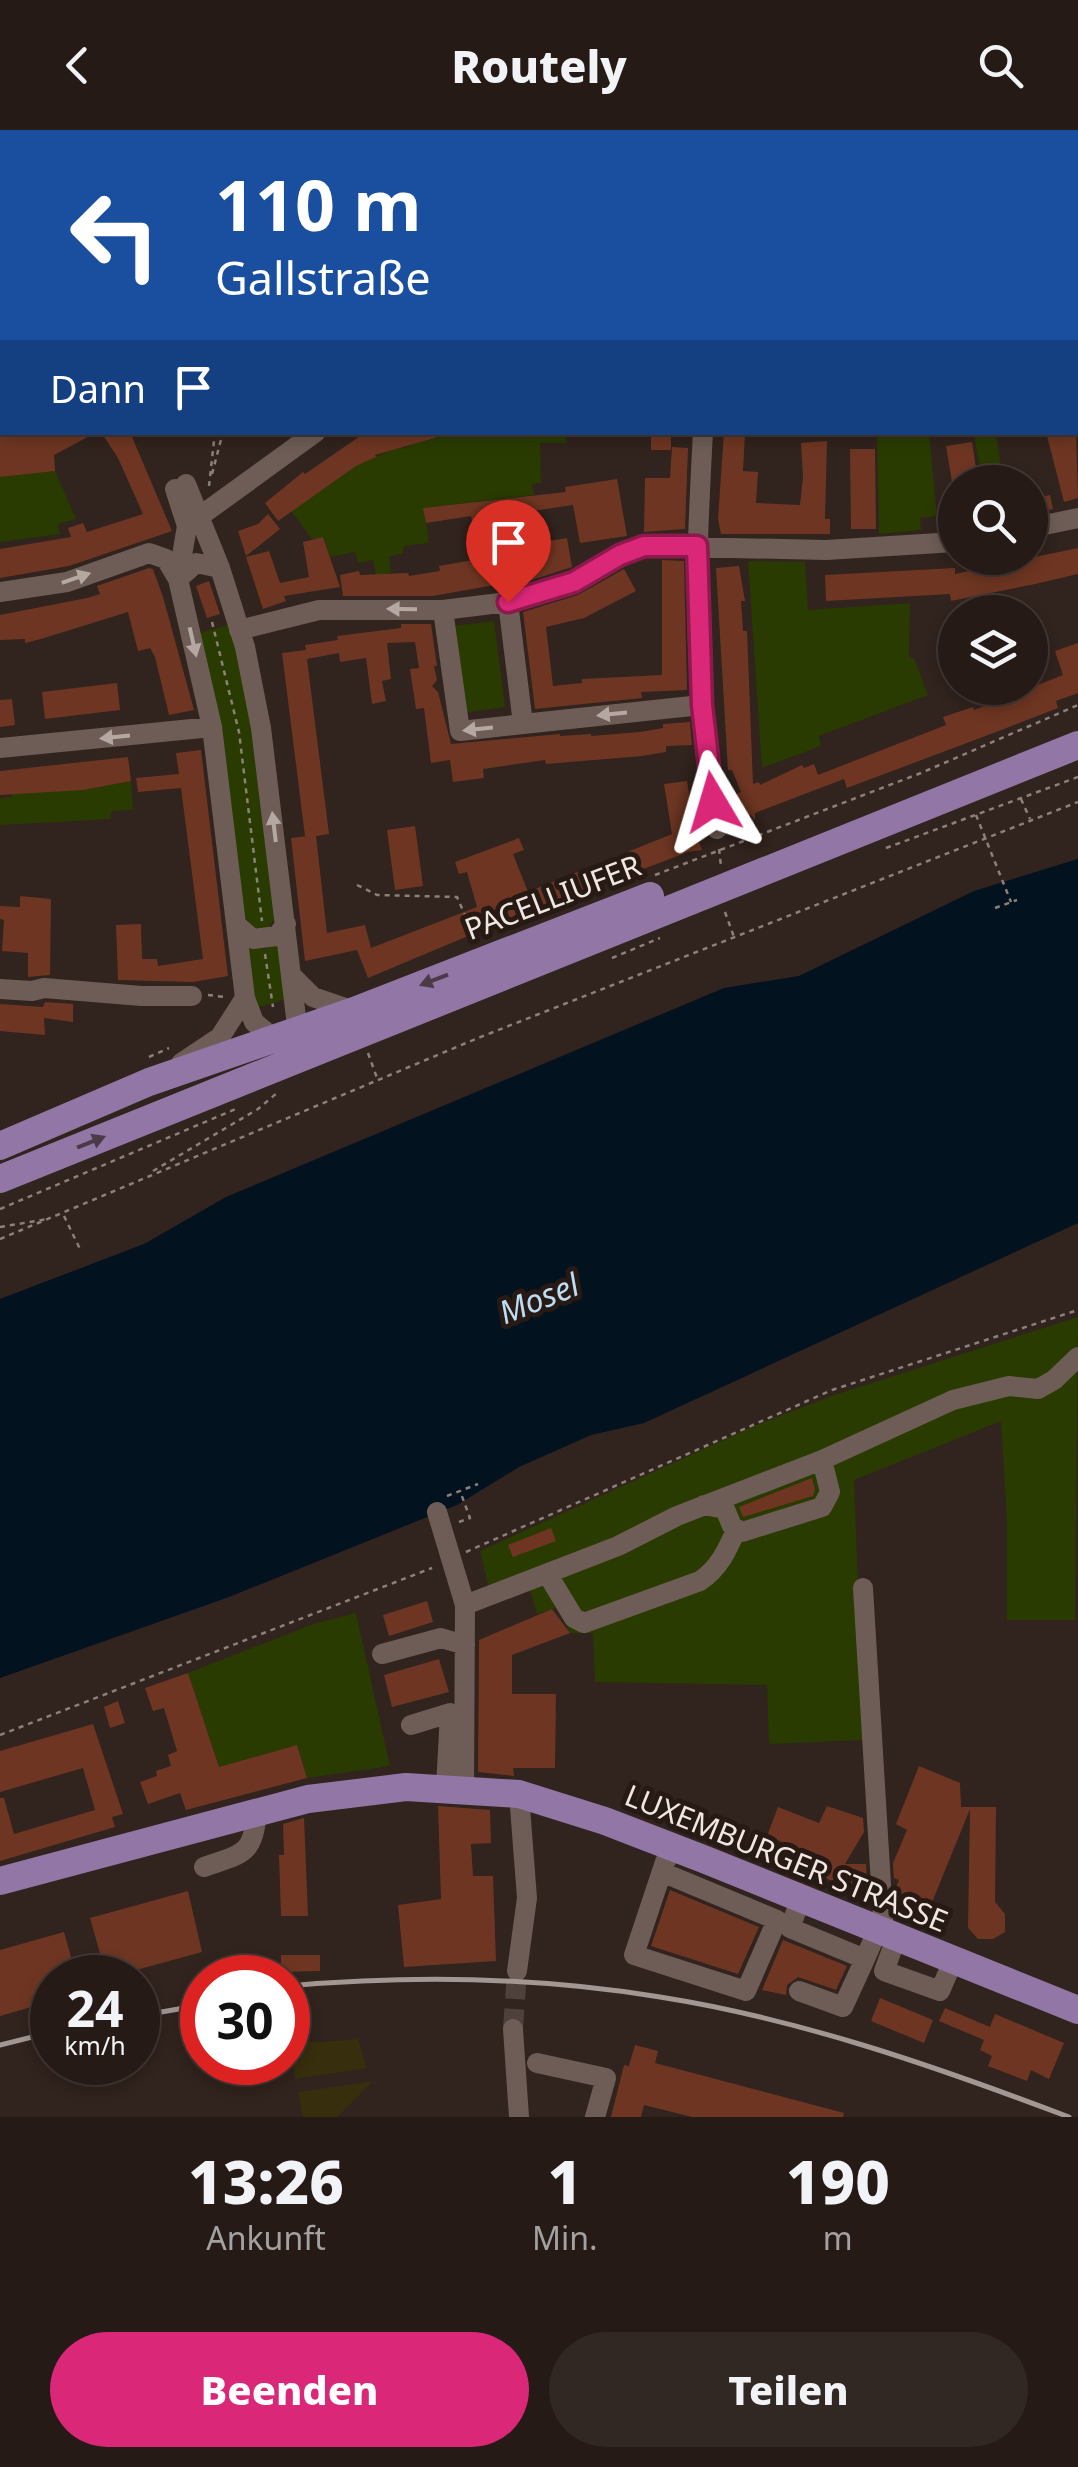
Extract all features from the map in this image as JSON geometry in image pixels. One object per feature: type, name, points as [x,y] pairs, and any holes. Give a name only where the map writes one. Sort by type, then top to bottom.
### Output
[{"type":"main road","name":"PACELLIUFER","points":[[0,1146],[150,1082],[354,1010],[721,859],[1004,757],[1078,724]]},
{"type":"main road","name":"PACELLIUFER","points":[[0,1179],[1078,745]]},
{"type":"main road","name":"LUXEMBURGER STRASSE","points":[[0,1881],[308,1798],[376,1789],[455,1788],[520,1794],[669,1860],[801,1898],[1078,2010]]},
{"type":"street","points":[[178,579],[193,522],[312,435]]},
{"type":"street","points":[[703,435],[697,546],[702,705],[717,829]]},
{"type":"street","points":[[234,491],[181,486],[193,522],[220,568],[231,624],[261,728],[292,975],[286,1035],[300,1059]]},
{"type":"street","points":[[1048,524],[1078,518]]},
{"type":"street","points":[[231,624],[320,610],[443,610],[508,602],[574,582],[644,546],[826,550],[938,543]]},
{"type":"street","points":[[0,592],[67,582],[149,553],[166,558],[178,579],[212,727],[238,927],[236,998],[220,1037],[150,1082]]},
{"type":"street","points":[[178,579],[196,563],[220,568]]},
{"type":"street","points":[[508,602],[523,724]]},
{"type":"street","points":[[443,610],[460,731],[702,705]]},
{"type":"street","points":[[0,748],[212,727]]},
{"type":"street","points":[[238,927],[253,939],[276,936],[286,924]]},
{"type":"street","points":[[292,975],[313,997],[354,1010]]},
{"type":"street","points":[[0,989],[199,995]]},
{"type":"street","points":[[236,998],[254,1022],[286,1035]]},
{"type":"street","points":[[465,1605],[618,1546],[704,1505],[822,1460],[953,1400],[1009,1386],[1038,1388],[1054,1380],[1078,1357]]},
{"type":"street","points":[[736,1530],[749,1532],[822,1507],[830,1492],[822,1460]]},
{"type":"street","points":[[704,1505],[724,1509],[736,1530]]},
{"type":"street","points":[[437,1506],[465,1605],[455,1788]]},
{"type":"street","points":[[548,1575],[574,1618],[584,1623],[700,1581],[724,1557],[736,1530]]},
{"type":"street","points":[[799,1991],[844,2008],[865,1959],[886,1934],[862,1588]]},
{"type":"street","points":[[382,1654],[440,1638],[465,1645]]},
{"type":"street","points":[[412,1725],[450,1713],[455,1788]]},
{"type":"street","points":[[517,1971],[526,1898],[520,1794]]},
{"type":"street","points":[[204,1867],[240,1855],[254,1839],[257,1810]]},
{"type":"street","points":[[669,1860],[778,1920],[746,1992],[634,1954],[669,1860]]},
{"type":"street","points":[[801,1898],[790,1928],[865,1959]]},
{"type":"street","points":[[513,2029],[518,2117]]},
{"type":"street","points":[[537,2064],[606,2078],[596,2117]]},
{"type":"path","points":[[208,486],[215,435]]},
{"type":"path","points":[[208,486],[222,435]]},
{"type":"path","points":[[212,622],[239,730],[262,930]]},
{"type":"path","points":[[205,624],[231,624]]},
{"type":"path","points":[[651,877],[721,859],[1078,706]]},
{"type":"path","points":[[886,848],[1078,777]]},
{"type":"path","points":[[1020,798],[1030,820]]},
{"type":"path","points":[[0,1239],[378,1079],[1078,802]]},
{"type":"path","points":[[975,813],[1011,902]]},
{"type":"path","points":[[717,829],[721,859]]},
{"type":"path","points":[[357,885],[376,895],[457,898],[478,944]]},
{"type":"path","points":[[995,908],[1017,900]]},
{"type":"path","points":[[724,910],[734,940]]},
{"type":"path","points":[[613,958],[664,936]]},
{"type":"path","points":[[264,950],[273,1007]]},
{"type":"path","points":[[199,995],[236,998]]},
{"type":"path","points":[[378,1079],[366,1054],[381,1048]]},
{"type":"path","points":[[0,1208],[283,1088],[258,1109],[143,1177]]},
{"type":"path","points":[[63,1214],[80,1249]]},
{"type":"path","points":[[0,1226],[55,1217]]},
{"type":"path","points":[[0,1735],[281,1629],[832,1390],[1078,1310]]},
{"type":"path","points":[[437,1506],[478,1484]]},
{"type":"path","points":[[460,1491],[470,1518]]},
{"type":"green space","points":[[434,435],[436,439],[442,435],[565,435],[567,443],[540,443],[541,483],[532,484],[534,495],[424,508],[429,543],[404,546],[403,553],[389,557],[391,573],[376,576],[373,560],[358,563],[355,552],[330,557],[324,537],[313,540],[291,511],[356,466],[400,446],[402,449]]},
{"type":"green space","points":[[877,435],[929,435],[937,516],[920,518],[921,530],[879,534]]},
{"type":"green space","points":[[974,435],[996,435],[1001,465],[979,465]]},
{"type":"green space","points":[[55,471],[76,519],[58,524],[60,534],[0,542],[0,477]]},
{"type":"green space","points":[[748,561],[805,562],[808,610],[910,603],[909,658],[914,658],[928,695],[819,736],[821,746],[762,768]]},
{"type":"green space","points":[[494,621],[505,707],[463,713],[453,626]]},
{"type":"green space","points":[[231,624],[253,721],[278,915],[267,929],[255,930],[245,917],[199,633]]},
{"type":"green space","points":[[131,781],[133,810],[111,811],[111,819],[0,825],[0,798]]},
{"type":"green space","points":[[246,942],[264,949],[281,944],[286,999],[257,1008]]},
{"type":"green space","points":[[1078,1317],[1075,1620],[1007,1620],[1001,1421],[854,1480],[864,1740],[769,1744],[767,1685],[595,1682],[593,1633],[570,1633],[558,1607],[537,1614],[530,1590],[493,1605],[480,1551],[754,1426],[834,1395]]},
{"type":"green space","points":[[356,1613],[390,1766],[307,1778],[297,1745],[219,1767],[188,1673],[313,1624]]},
{"type":"sand","points":[[358,2039],[367,2068],[310,2077],[310,2042]]},
{"type":"sand","points":[[373,2081],[337,2117],[303,2117],[298,2092]]},
{"type":"water","name":"Mosel","points":[[1078,859],[1078,1223],[644,1423],[591,1435],[519,1467],[457,1505],[229,1597],[0,1678],[0,1299],[144,1244],[226,1197],[724,988],[799,976],[974,891]]},
{"type":"building","points":[[0,435],[91,435],[54,455],[55,471],[0,477]]},
{"type":"building","points":[[103,435],[136,435],[132,437],[172,531],[69,566],[0,578],[0,549],[71,537],[68,528],[83,523],[87,532],[143,514],[118,458]]},
{"type":"building","points":[[362,435],[445,435],[375,455],[278,521],[265,503]]},
{"type":"building","points":[[651,435],[671,435],[671,450],[651,450]]},
{"type":"building","points":[[724,435],[745,435],[743,471],[758,472],[756,503],[800,505],[801,443],[827,441],[825,519],[830,519],[830,534],[721,534],[718,519]]},
{"type":"building","points":[[1047,435],[1076,435],[1078,498],[1064,502]]},
{"type":"building","points":[[972,442],[975,465],[949,465],[946,446]]},
{"type":"building","points":[[672,447],[688,448],[685,529],[644,532],[645,478],[670,478]]},
{"type":"building","points":[[850,449],[875,449],[876,529],[851,529]]},
{"type":"building","points":[[617,479],[627,536],[580,543],[573,505],[426,523],[423,508],[566,492],[565,487]]},
{"type":"building","points":[[268,514],[280,529],[246,556],[238,531],[258,524]]},
{"type":"building","points":[[323,537],[340,587],[284,596],[286,601],[263,609],[246,557],[269,551],[280,583],[309,577],[303,542]]},
{"type":"building","points":[[567,538],[572,567],[513,586],[512,582],[433,596],[343,596],[340,575],[359,571],[360,575],[409,576],[440,571],[439,566],[549,550],[548,541]]},
{"type":"building","points":[[1078,548],[1078,574],[981,595],[826,601],[825,575],[938,569],[938,575],[1048,575],[1048,554]]},
{"type":"building","points":[[662,560],[684,561],[687,690],[641,692],[642,698],[535,709],[523,612],[578,595],[624,569],[636,591],[584,618],[546,627],[553,686],[582,683],[582,679],[662,675]]},
{"type":"building","points":[[739,566],[745,601],[741,601],[743,631],[747,631],[753,784],[760,785],[802,765],[804,768],[814,764],[818,775],[946,725],[943,717],[973,707],[974,710],[987,705],[1048,705],[1048,681],[1063,675],[1055,651],[1078,643],[1078,693],[1056,701],[1058,708],[847,788],[844,779],[755,813],[755,820],[751,815],[740,819],[731,796],[741,792],[732,770],[728,770],[716,568]]},
{"type":"building","points":[[153,569],[163,597],[194,710],[169,715],[155,657],[150,648],[138,651],[128,612],[25,643],[25,639],[0,640],[0,615],[100,594],[97,586]]},
{"type":"building","points":[[209,581],[220,614],[207,618],[196,586]]},
{"type":"building","points":[[401,624],[431,624],[437,666],[437,680],[432,686],[438,692],[451,744],[560,734],[640,732],[663,728],[663,724],[690,722],[692,745],[666,746],[666,752],[642,756],[546,764],[545,760],[483,769],[484,778],[453,782],[450,760],[431,763],[424,708],[416,709],[410,669],[419,668],[415,642],[387,643],[391,679],[382,681],[386,701],[372,704],[366,658],[340,662],[339,653],[307,659],[329,834],[316,836],[327,933],[365,925],[371,948],[477,907],[467,872],[459,874],[455,862],[519,838],[524,850],[513,854],[528,892],[672,834],[664,784],[687,781],[702,850],[468,936],[368,978],[357,950],[305,961],[291,838],[308,836],[282,653],[306,650],[305,645],[338,640],[337,636],[401,628]]},
{"type":"building","points":[[117,683],[120,710],[45,719],[42,692]]},
{"type":"building","points":[[12,699],[15,725],[0,727],[0,700]]},
{"type":"building","points":[[201,750],[228,976],[193,982],[118,980],[116,925],[141,924],[142,959],[157,959],[158,966],[203,959],[181,788],[138,792],[136,778],[179,774],[176,753]]},
{"type":"building","points":[[128,757],[131,781],[83,790],[0,795],[0,771]]},
{"type":"building","points":[[415,826],[423,886],[395,890],[387,830]]},
{"type":"building","points":[[20,896],[51,899],[50,975],[28,977],[28,953],[2,951],[4,920],[0,919],[0,906],[20,907]]},
{"type":"building","points":[[45,1002],[73,1004],[73,1022],[44,1018],[45,1035],[0,1031],[0,1004],[43,1007]]},
{"type":"building","points":[[812,1478],[813,1496],[743,1517],[739,1507]]},
{"type":"building","points":[[551,1528],[556,1541],[513,1557],[508,1545]]},
{"type":"building","points":[[427,1601],[433,1622],[389,1636],[383,1615]]},
{"type":"building","points":[[552,1609],[570,1633],[512,1655],[512,1694],[556,1694],[555,1768],[513,1768],[514,1776],[478,1772],[479,1640]]},
{"type":"building","points":[[439,1659],[449,1692],[392,1707],[384,1675]]},
{"type":"building","points":[[188,1673],[219,1767],[297,1745],[307,1778],[186,1810],[180,1793],[148,1804],[140,1782],[171,1766],[168,1755],[177,1751],[164,1708],[153,1711],[145,1688]]},
{"type":"building","points":[[118,1701],[125,1723],[110,1728],[104,1707]]},
{"type":"building","points":[[93,1724],[123,1814],[112,1817],[115,1827],[0,1861],[0,1798],[4,1798],[14,1834],[95,1810],[83,1768],[0,1792],[0,1751]]},
{"type":"building","points":[[919,1766],[960,1783],[961,1807],[996,1807],[995,1902],[1005,1914],[1005,1932],[993,1939],[978,1939],[968,1928],[970,1809],[926,1917],[896,1905],[899,1880],[894,1878],[893,1863],[907,1830],[896,1824]]},
{"type":"building","points":[[438,1806],[490,1810],[491,1843],[471,1844],[473,1876],[493,1876],[496,1961],[404,1967],[398,1905],[441,1899]]},
{"type":"building","points":[[827,1806],[863,1818],[864,1832],[845,1864],[866,1864],[867,1882],[862,1882],[857,1893],[786,1859],[792,1846],[767,1836],[778,1807],[819,1823]]},
{"type":"building","points":[[304,1818],[308,1916],[281,1916],[279,1855],[284,1855],[283,1824]]},
{"type":"building","points":[[670,1890],[759,1927],[738,1974],[651,1946]]},
{"type":"building","points":[[188,1891],[202,1952],[160,1963],[160,1955],[100,1955],[90,1918]]},
{"type":"building","points":[[64,1932],[70,1955],[30,1955],[30,2007],[0,2016],[0,1950]]},
{"type":"building","points":[[783,1940],[847,1966],[836,1990],[798,1977],[787,1985],[786,1995],[762,1990]]},
{"type":"building","points":[[310,1955],[320,1955],[320,1971],[310,1971]]},
{"type":"building","points":[[880,1998],[933,2020],[924,2043],[871,2021]]},
{"type":"building","points":[[945,2008],[990,2027],[995,2014],[1064,2043],[1049,2079],[1031,2070],[1027,2081],[988,2066],[992,2056],[980,2050],[984,2040],[939,2021]]},
{"type":"building","points":[[635,2045],[658,2051],[655,2063],[844,2113],[843,2117],[692,2117],[644,2105],[641,2117],[611,2117],[624,2065],[629,2066]]},
{"type":"tunnel","points":[[513,2029],[517,1971]]},
{"type":"railway","points":[[310,1985],[381,1980],[521,1982],[614,1990],[712,2006],[868,2046],[1069,2117]]},
{"type":"railway","points":[[160,2012],[180,2009]]},
{"type":"railway","points":[[0,2045],[30,2038]]},
{"type":"route","points":[[508,602],[574,582],[644,546],[697,546],[702,705],[713,802]]}]
